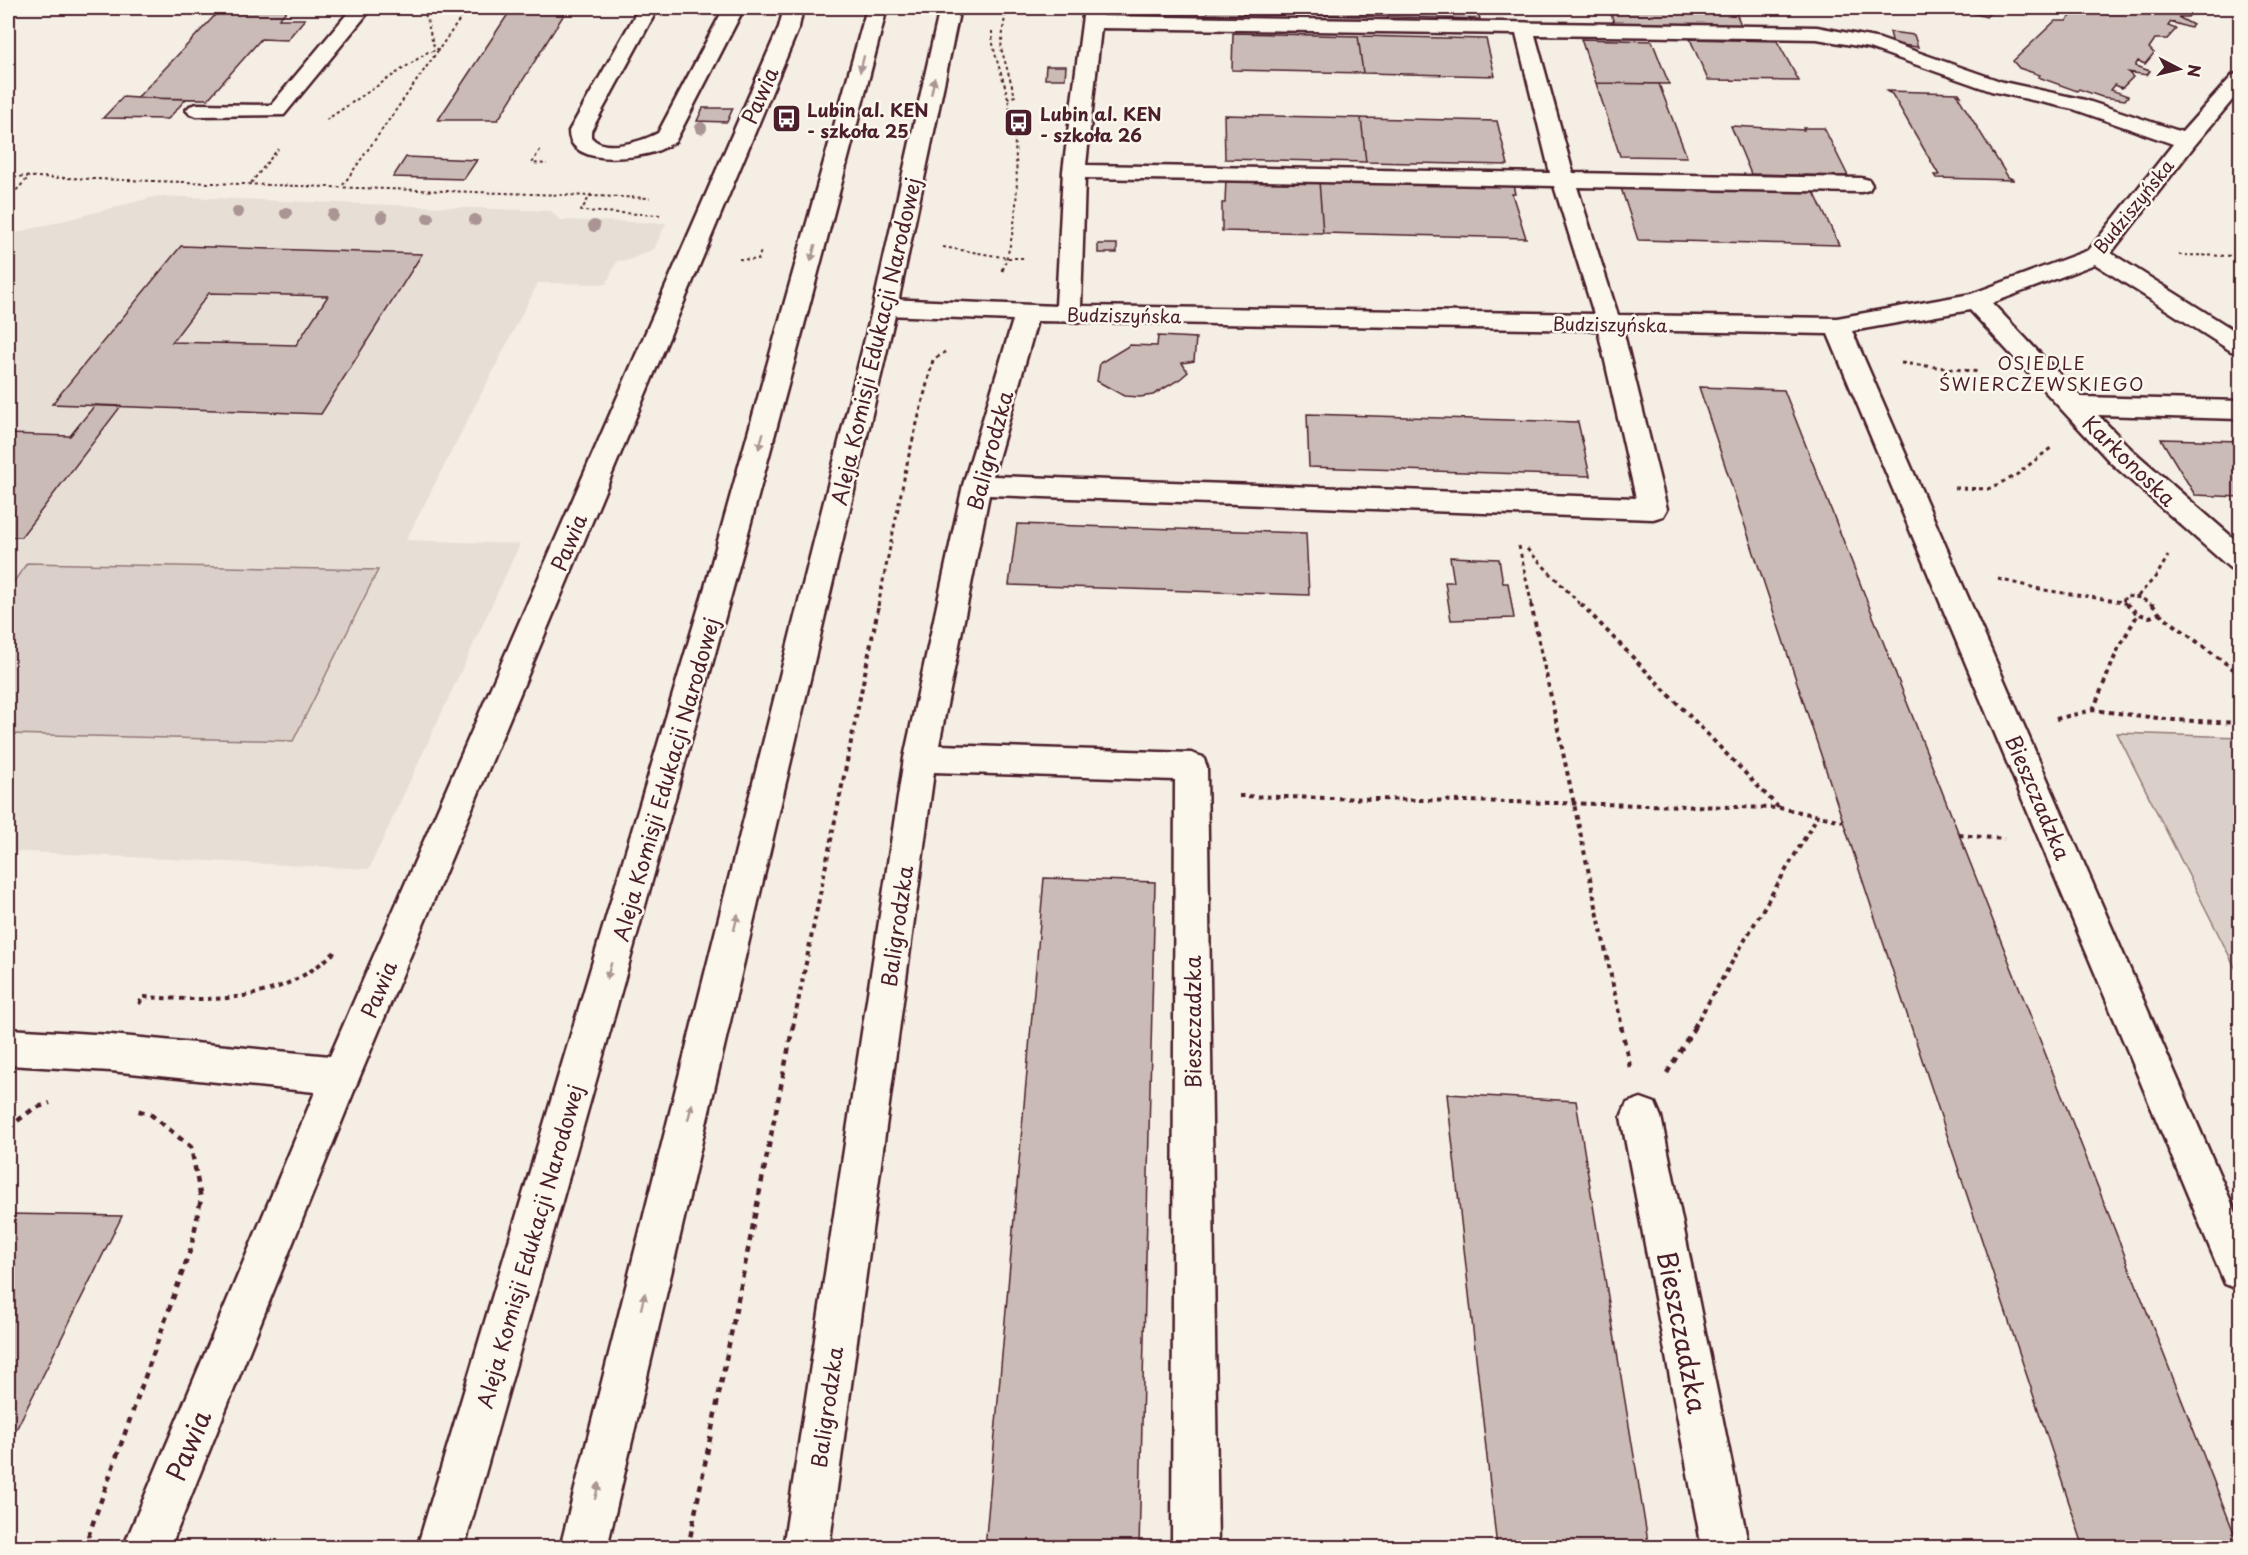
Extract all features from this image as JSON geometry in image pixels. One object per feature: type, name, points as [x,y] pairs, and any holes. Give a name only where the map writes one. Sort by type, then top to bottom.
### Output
[{"type":"street","points":[[197,110],[277,111],[362,8]]},
{"type":"street","points":[[648,8],[580,131],[580,138],[587,147],[604,150],[636,150],[667,137],[734,8]]},
{"type":"street","name":"Pawia","points":[[146,1548],[341,1076],[789,27],[794,8]]},
{"type":"street","name":"Aleja Komisji Edukacji Narodowej","points":[[440,1548],[679,733],[801,299],[877,8]]},
{"type":"street","name":"Aleja Komisji Edukacji Narodowej","points":[[583,1548],[885,307],[951,8]]},
{"type":"street","points":[[1068,314],[1074,171],[1093,15],[1298,17],[1524,29],[1817,33],[1873,43],[1998,87],[2078,104],[2186,141]]},
{"type":"street","points":[[977,485],[1653,510],[1609,324],[1563,178],[1524,29]]},
{"type":"street","name":"Budziszyńska","points":[[885,307],[1068,314],[1837,326],[1976,301],[2097,255],[2186,141],[2241,79]]},
{"type":"street","points":[[1074,171],[1861,184]]},
{"type":"street","points":[[2097,255],[2241,345]]},
{"type":"street","name":"Karkonoska","points":[[1976,301],[2121,456],[2241,561]]},
{"type":"street","name":"Baligrodzka","points":[[806,1548],[920,758],[977,485],[1027,313]]},
{"type":"street","name":"Bieszczadzka","points":[[1837,326],[2241,1269]]},
{"type":"street","points":[[2082,413],[2241,410]]},
{"type":"street","name":"Bieszczadzka","points":[[920,758],[1191,767],[1195,1548]]},
{"type":"street","points":[[8,1047],[111,1053],[341,1076]]},
{"type":"street","name":"Bieszczadzka","points":[[1641,1117],[1726,1548]]},
{"type":"path","points":[[424,8],[433,44],[438,50]]},
{"type":"path","points":[[343,185],[468,8]]},
{"type":"path","points":[[1006,8],[1001,48],[1015,96],[1008,98]]},
{"type":"path","points":[[993,26],[991,35],[1008,98],[1017,159],[1012,242],[1008,258]]},
{"type":"path","points":[[322,123],[428,52],[438,50]]},
{"type":"path","points":[[273,155],[283,149]]},
{"type":"path","points":[[8,176],[343,185],[650,198]]},
{"type":"path","points":[[8,199],[29,177]]},
{"type":"path","points":[[939,246],[1008,258],[1029,258]]},
{"type":"path","points":[[688,1548],[908,459],[933,360],[946,351],[971,347],[984,312]]},
{"type":"path","points":[[1850,356],[2052,382]]},
{"type":"path","points":[[1905,486],[1988,489],[2015,476],[2082,413]]},
{"type":"path","points":[[1641,1117],[1571,802],[1517,538],[1780,808]]},
{"type":"path","points":[[1940,566],[2044,590],[2123,602],[2138,614],[2150,617],[2158,613]]},
{"type":"path","points":[[2123,602],[2125,596],[2138,596],[2153,603],[2158,613],[2241,674]]},
{"type":"path","points":[[2093,710],[2111,662],[2138,614]]},
{"type":"path","points":[[2008,726],[2046,722],[2093,710],[2174,720],[2241,723]]},
{"type":"path","points":[[1191,795],[1780,808],[1843,821]]},
{"type":"path","points":[[1641,1117],[1817,817]]},
{"type":"path","points":[[111,1053],[143,997],[229,1000],[278,987],[328,960],[342,945]]},
{"type":"path","points":[[8,1128],[33,1109],[53,1102]]},
{"type":"path","points":[[84,1548],[191,1248],[201,1199],[191,1147],[150,1114],[130,1108]]},
{"type":"shaded area","points":[[158,196],[551,211],[560,220],[666,223],[654,249],[629,260],[617,261],[606,284],[538,283],[406,540],[520,544],[369,869],[8,851],[8,235]]},
{"type":"shaded area","points":[[27,563],[378,570],[293,741],[8,734],[8,590]]},
{"type":"shaded area","points":[[2117,733],[2240,737],[2240,977]]},
{"type":"building","points":[[222,8],[289,8],[279,19],[305,19],[287,40],[261,39],[208,99],[137,98]]},
{"type":"building","points":[[512,8],[568,8],[498,120],[438,120]]},
{"type":"building","points":[[1207,8],[1282,8],[1283,15],[1207,14]]},
{"type":"building","points":[[1316,8],[1477,8],[1480,19],[1317,15]]},
{"type":"building","points":[[1609,8],[1734,8],[1741,25],[1614,23]]},
{"type":"building","points":[[1957,8],[1996,8],[1986,17]]},
{"type":"building","points":[[2069,8],[2196,8],[2188,17],[2178,17],[2193,25],[2190,28],[2171,22],[2168,26],[2176,29],[2167,39],[2155,39],[2149,48],[2154,53],[2145,64],[2138,61],[2135,66],[2150,71],[2147,75],[2128,72],[2133,77],[2122,88],[2115,85],[2111,90],[2128,96],[2125,100],[2102,97],[2079,89],[2077,91],[2038,77],[2040,75],[2019,68],[2013,61],[2055,21],[2066,21],[2074,13]]},
{"type":"building","points":[[1890,32],[1914,35],[1918,47],[1893,44]]},
{"type":"building","points":[[1233,33],[1358,36],[1363,73],[1232,70]]},
{"type":"building","points":[[1358,36],[1486,39],[1495,76],[1363,73]]},
{"type":"building","points":[[1581,39],[1652,41],[1669,84],[1596,83]]},
{"type":"building","points":[[1690,39],[1777,41],[1799,81],[1708,80]]},
{"type":"building","points":[[1046,66],[1066,66],[1065,79],[1045,79]]},
{"type":"building","points":[[1596,83],[1659,84],[1687,157],[1620,156]]},
{"type":"building","points":[[1886,91],[1959,93],[1961,96],[1957,95],[2008,177],[2014,180],[1936,178],[1934,175],[1939,175],[1892,94]]},
{"type":"building","points":[[123,97],[186,99],[168,119],[103,118]]},
{"type":"building","points":[[703,108],[733,108],[727,122],[697,121]]},
{"type":"building","points":[[788,111],[796,111],[790,124],[782,124]]},
{"type":"building","points":[[1015,115],[1024,115],[1026,129],[1017,129]]},
{"type":"building","points":[[1224,115],[1361,118],[1366,162],[1225,159]]},
{"type":"building","points":[[1361,118],[1497,121],[1508,165],[1366,162]]},
{"type":"building","points":[[1731,126],[1804,130],[1803,128],[1824,128],[1848,176],[1751,174]]},
{"type":"building","points":[[406,157],[477,160],[464,179],[393,177]]},
{"type":"building","points":[[1226,178],[1319,181],[1323,233],[1222,231],[1222,203],[1225,203]]},
{"type":"building","points":[[1319,181],[1513,185],[1515,194],[1512,194],[1526,238],[1323,233]]},
{"type":"building","points":[[1621,188],[1814,192],[1839,245],[1638,240]]},
{"type":"building","points":[[1098,244],[1117,244],[1117,253],[1098,253]]},
{"type":"building","points":[[181,246],[422,254],[321,414],[52,404]],"holes":[[[209,293],[328,296],[296,345],[172,342]]]},
{"type":"building","points":[[1158,336],[1196,338],[1194,361],[1182,363],[1188,372],[1180,379],[1153,395],[1140,397],[1124,396],[1097,381],[1100,363],[1130,345],[1157,346]]},
{"type":"building","points":[[1699,387],[1784,390],[2240,1548],[2084,1548]]},
{"type":"building","points":[[95,405],[121,406],[21,537],[8,537],[8,434],[70,436]]},
{"type":"building","points":[[1307,414],[1578,422],[1590,476],[1309,467]]},
{"type":"building","points":[[2161,439],[2240,441],[2240,497],[2195,495]]},
{"type":"building","points":[[1017,524],[1306,533],[1309,595],[1009,585]]},
{"type":"building","points":[[1450,557],[1499,559],[1503,583],[1508,583],[1514,618],[1451,620],[1445,582],[1454,582]]},
{"type":"building","points":[[1044,878],[1155,882],[1139,1548],[985,1548]]},
{"type":"building","points":[[1447,1094],[1576,1101],[1649,1548],[1497,1548]]},
{"type":"building","points":[[8,1214],[122,1216],[8,1446]]},
{"type":"place","name":"Lubin al. KEN - szkoła 25","points":[[786,119]]},
{"type":"place","name":"Lubin al. KEN - szkoła 26","points":[[1019,123]]},
{"type":"district","name":"OSIEDLE ŚWIERCZEWSKIEGO","points":[[2042,372]]}]
